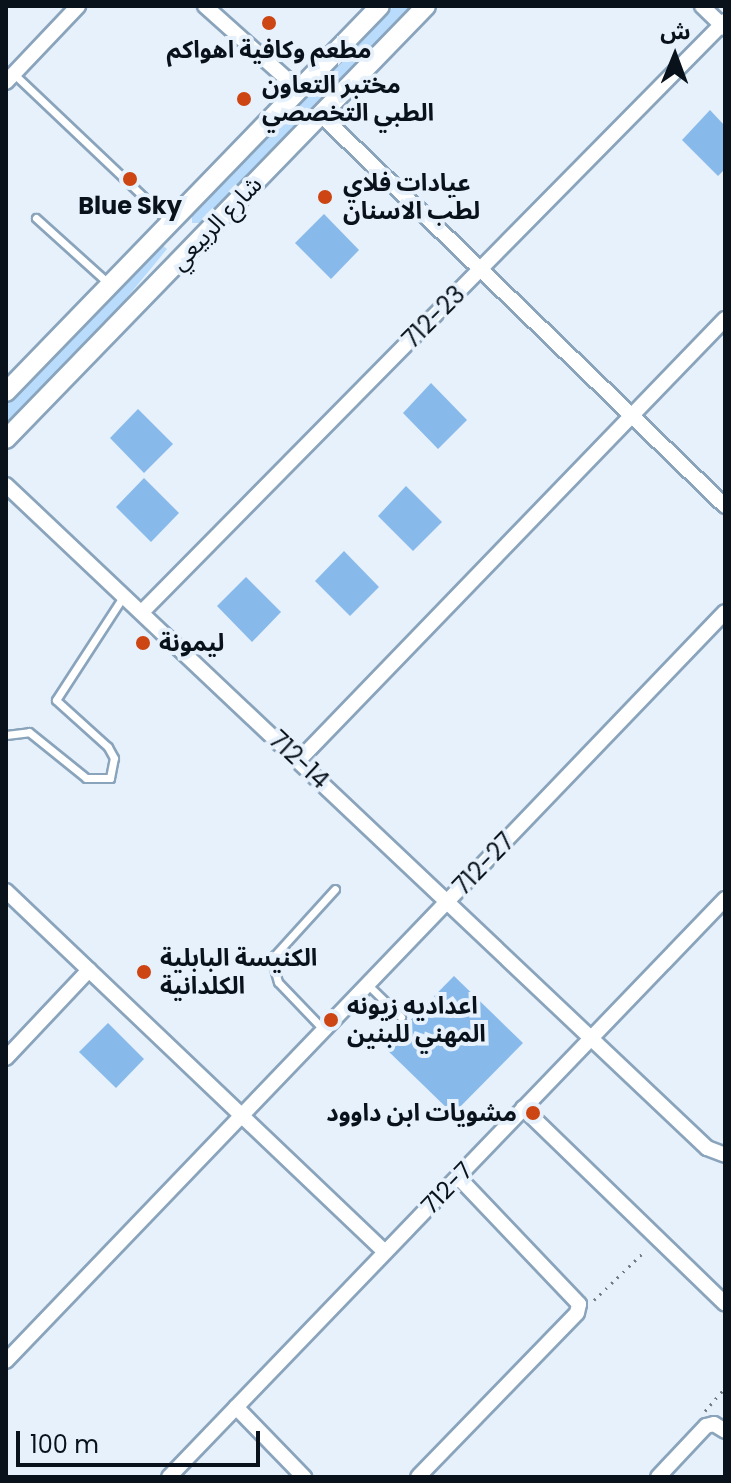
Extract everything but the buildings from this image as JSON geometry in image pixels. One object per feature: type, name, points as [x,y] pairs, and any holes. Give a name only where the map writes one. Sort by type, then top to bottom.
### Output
[{"type":"street","points":[[10,78],[78,6]]},
{"type":"street","points":[[205,6],[299,90]]},
{"type":"street","name":"شارع الربيعي","points":[[6,392],[380,6]]},
{"type":"street","name":"شارع الربيعي","points":[[6,439],[426,6]]},
{"type":"street","points":[[702,6],[724,25]]},
{"type":"street","name":"712-23","points":[[142,612],[724,25]]},
{"type":"street","points":[[321,115],[725,506]]},
{"type":"street","points":[[170,223],[195,245]]},
{"type":"street","points":[[299,760],[725,319]]},
{"type":"street","name":"712-14","points":[[6,485],[593,1036],[707,1148],[725,1155]]},
{"type":"street","name":"712-27","points":[[6,1361],[725,612]]},
{"type":"street","points":[[6,891],[385,1252]]},
{"type":"street","name":"712-7","points":[[169,1477],[725,899]]},
{"type":"street","points":[[6,1058],[89,970]]},
{"type":"street","points":[[523,1108],[725,1304]]},
{"type":"street","points":[[418,1477],[577,1313],[579,1304],[458,1177]]},
{"type":"street","points":[[236,1407],[304,1477]]},
{"type":"street","points":[[658,1477],[706,1426],[714,1424],[725,1431]]},
{"type":"lane","points":[[10,78],[170,223]]},
{"type":"lane","points":[[36,218],[111,285]]},
{"type":"lane","points":[[6,735],[29,732],[86,778],[110,778],[114,758],[108,747],[56,700],[123,597]]},
{"type":"lane","points":[[324,1030],[278,982],[274,968],[275,955],[335,889]]},
{"type":"lane","points":[[368,985],[401,1017]]},
{"type":"path","points":[[579,1304],[598,1298],[657,1238]]},
{"type":"path","points":[[706,1426],[705,1409],[725,1388]]},
{"type":"shaded area","points":[[394,6],[411,6],[202,223],[192,223],[192,215]]},
{"type":"shaded area","points":[[161,244],[167,249],[120,306],[6,424],[6,403]]},
{"type":"place","name":"مطعم وكافية اهواكم","points":[[269,23]]},
{"type":"place","name":"مختبر التعاون الطبي التخصصي","points":[[244,99]]},
{"type":"place","name":"Blue Sky","points":[[130,179]]},
{"type":"place","name":"عيادات فلاي لطب الاسنان","points":[[325,197]]},
{"type":"place","name":"ليمونة","points":[[143,643]]},
{"type":"place","name":"الكنيسة البابلية الكلدانية","points":[[144,972]]},
{"type":"place","name":"اعداديه زيونه المهني للبنين","points":[[331,1020]]},
{"type":"place","name":"مشويات ابن داوود","points":[[533,1113]]}]
